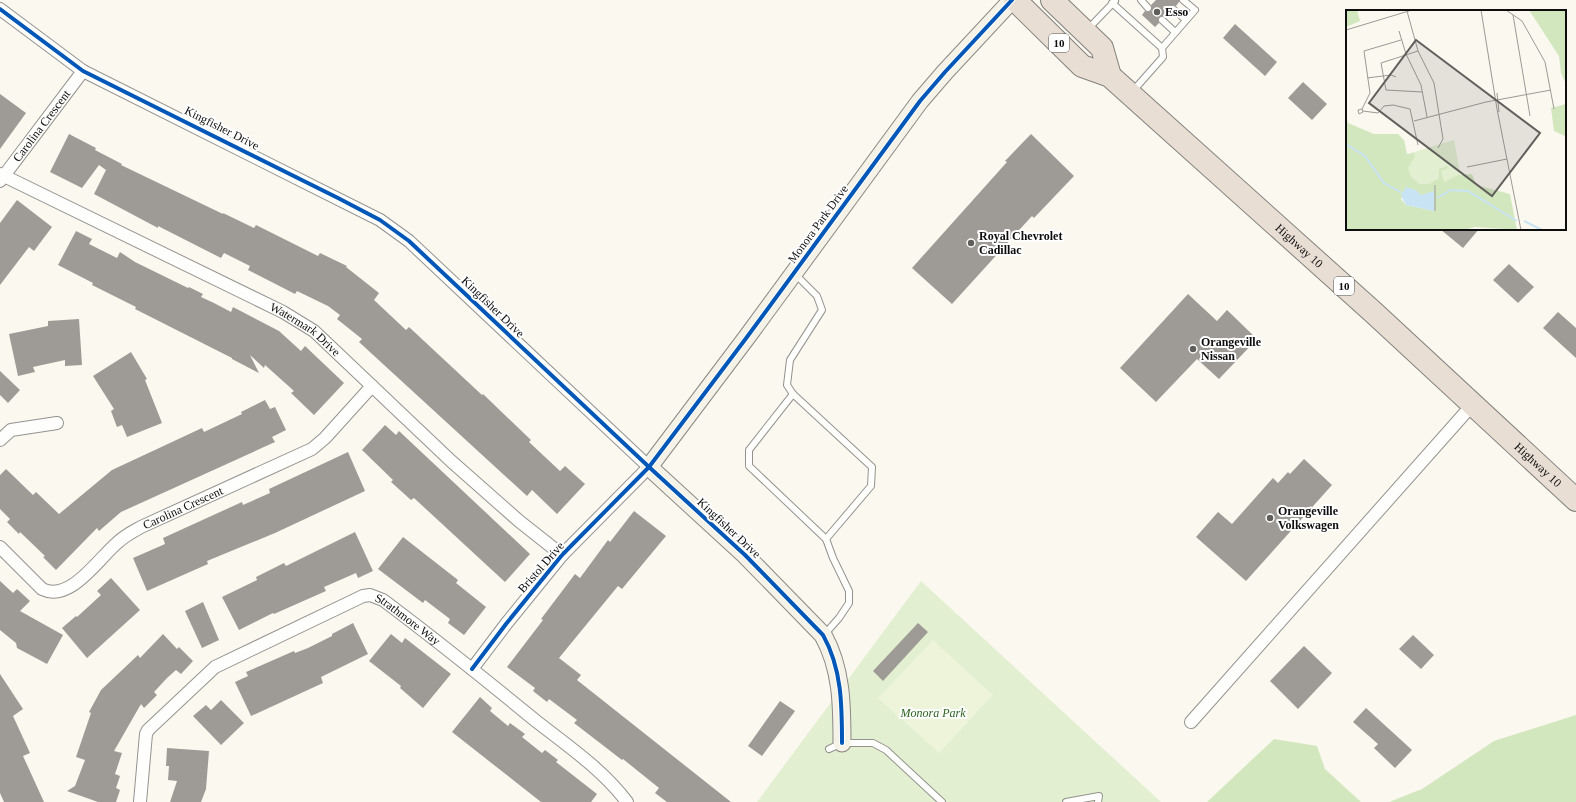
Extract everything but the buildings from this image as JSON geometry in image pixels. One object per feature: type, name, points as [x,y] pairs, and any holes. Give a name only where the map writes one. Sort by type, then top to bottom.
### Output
[{"type":"highway","name":"Highway 10","points":[[1013,0],[1082,66],[1110,76],[1373,312],[1576,500]]},
{"type":"highway","name":"10","points":[[1052,0],[1102,48],[1110,76]]},
{"type":"street","name":"Monora Park Drive","points":[[648,467],[794,273],[920,101],[950,66],[1013,0]]},
{"type":"street","name":"Kingfisher Drive","points":[[0,9],[83,71],[380,220],[409,241],[648,467],[745,555],[823,636],[831,648],[838,672],[841,692],[836,746]]},
{"type":"street","name":"Carolina Crescent","points":[[1,177],[83,71]]},
{"type":"street","name":"Watermark Drive","points":[[1,177],[283,312],[314,331],[451,461],[519,522],[562,555]]},
{"type":"street","name":"Carolina Crescent","points":[[0,547],[42,589],[48,592],[63,591],[78,581],[117,542],[140,527],[312,449],[325,438],[372,386]]},
{"type":"street","points":[[1191,722],[1473,404]]},
{"type":"street","points":[[0,440],[11,430],[57,423]]},
{"type":"street","name":"Bristol Drive","points":[[472,669],[562,555],[648,467]]},
{"type":"street","name":"Strathmore Way","points":[[140,802],[146,734],[148,730],[215,668],[364,596],[370,595],[384,600],[596,768],[627,802]]},
{"type":"lane","points":[[1141,0],[1148,8]]},
{"type":"lane","points":[[1162,48],[1195,10],[1183,0]]},
{"type":"lane","points":[[1086,32],[1114,2],[1162,48],[1163,57],[1130,94]]},
{"type":"lane","points":[[1173,9],[1186,20]]},
{"type":"lane","points":[[1162,20],[1175,32]]},
{"type":"lane","points":[[794,273],[817,296],[822,310],[790,360],[787,385],[793,394],[872,467],[871,486],[826,539]]},
{"type":"lane","points":[[793,394],[749,450],[749,466],[826,539],[833,558],[849,591],[849,603],[839,618],[823,636]]},
{"type":"lane","points":[[836,746],[873,743],[886,750],[942,802]]},
{"type":"lane","points":[[1066,802],[1098,796],[1098,802]]},
{"type":"green space","name":"Monora Park","points":[[921,581],[1161,802],[757,802]]},
{"type":"green space","points":[[933,640],[993,695],[939,753],[878,698]]},
{"type":"green space","points":[[1576,715],[1576,802],[1389,802],[1422,789],[1494,741]]},
{"type":"green space","points":[[1274,739],[1317,746],[1325,769],[1361,802],[1207,802]]},
{"type":"cycle path","points":[[472,669],[562,555],[649,467],[747,337],[920,101],[1012,0]]},
{"type":"cycle path","points":[[0,9],[83,71],[338,198],[380,220],[409,241],[649,467],[745,555],[823,635],[834,661],[840,688],[842,743]]},
{"type":"place","name":"Esso","points":[[1157,12]]},
{"type":"place","name":"Royal Chevrolet Cadillac","points":[[971,243]]},
{"type":"place","name":"Orangeville Nissan","points":[[1193,349]]},
{"type":"place","name":"Orangeville Volkswagen","points":[[1270,518]]}]
